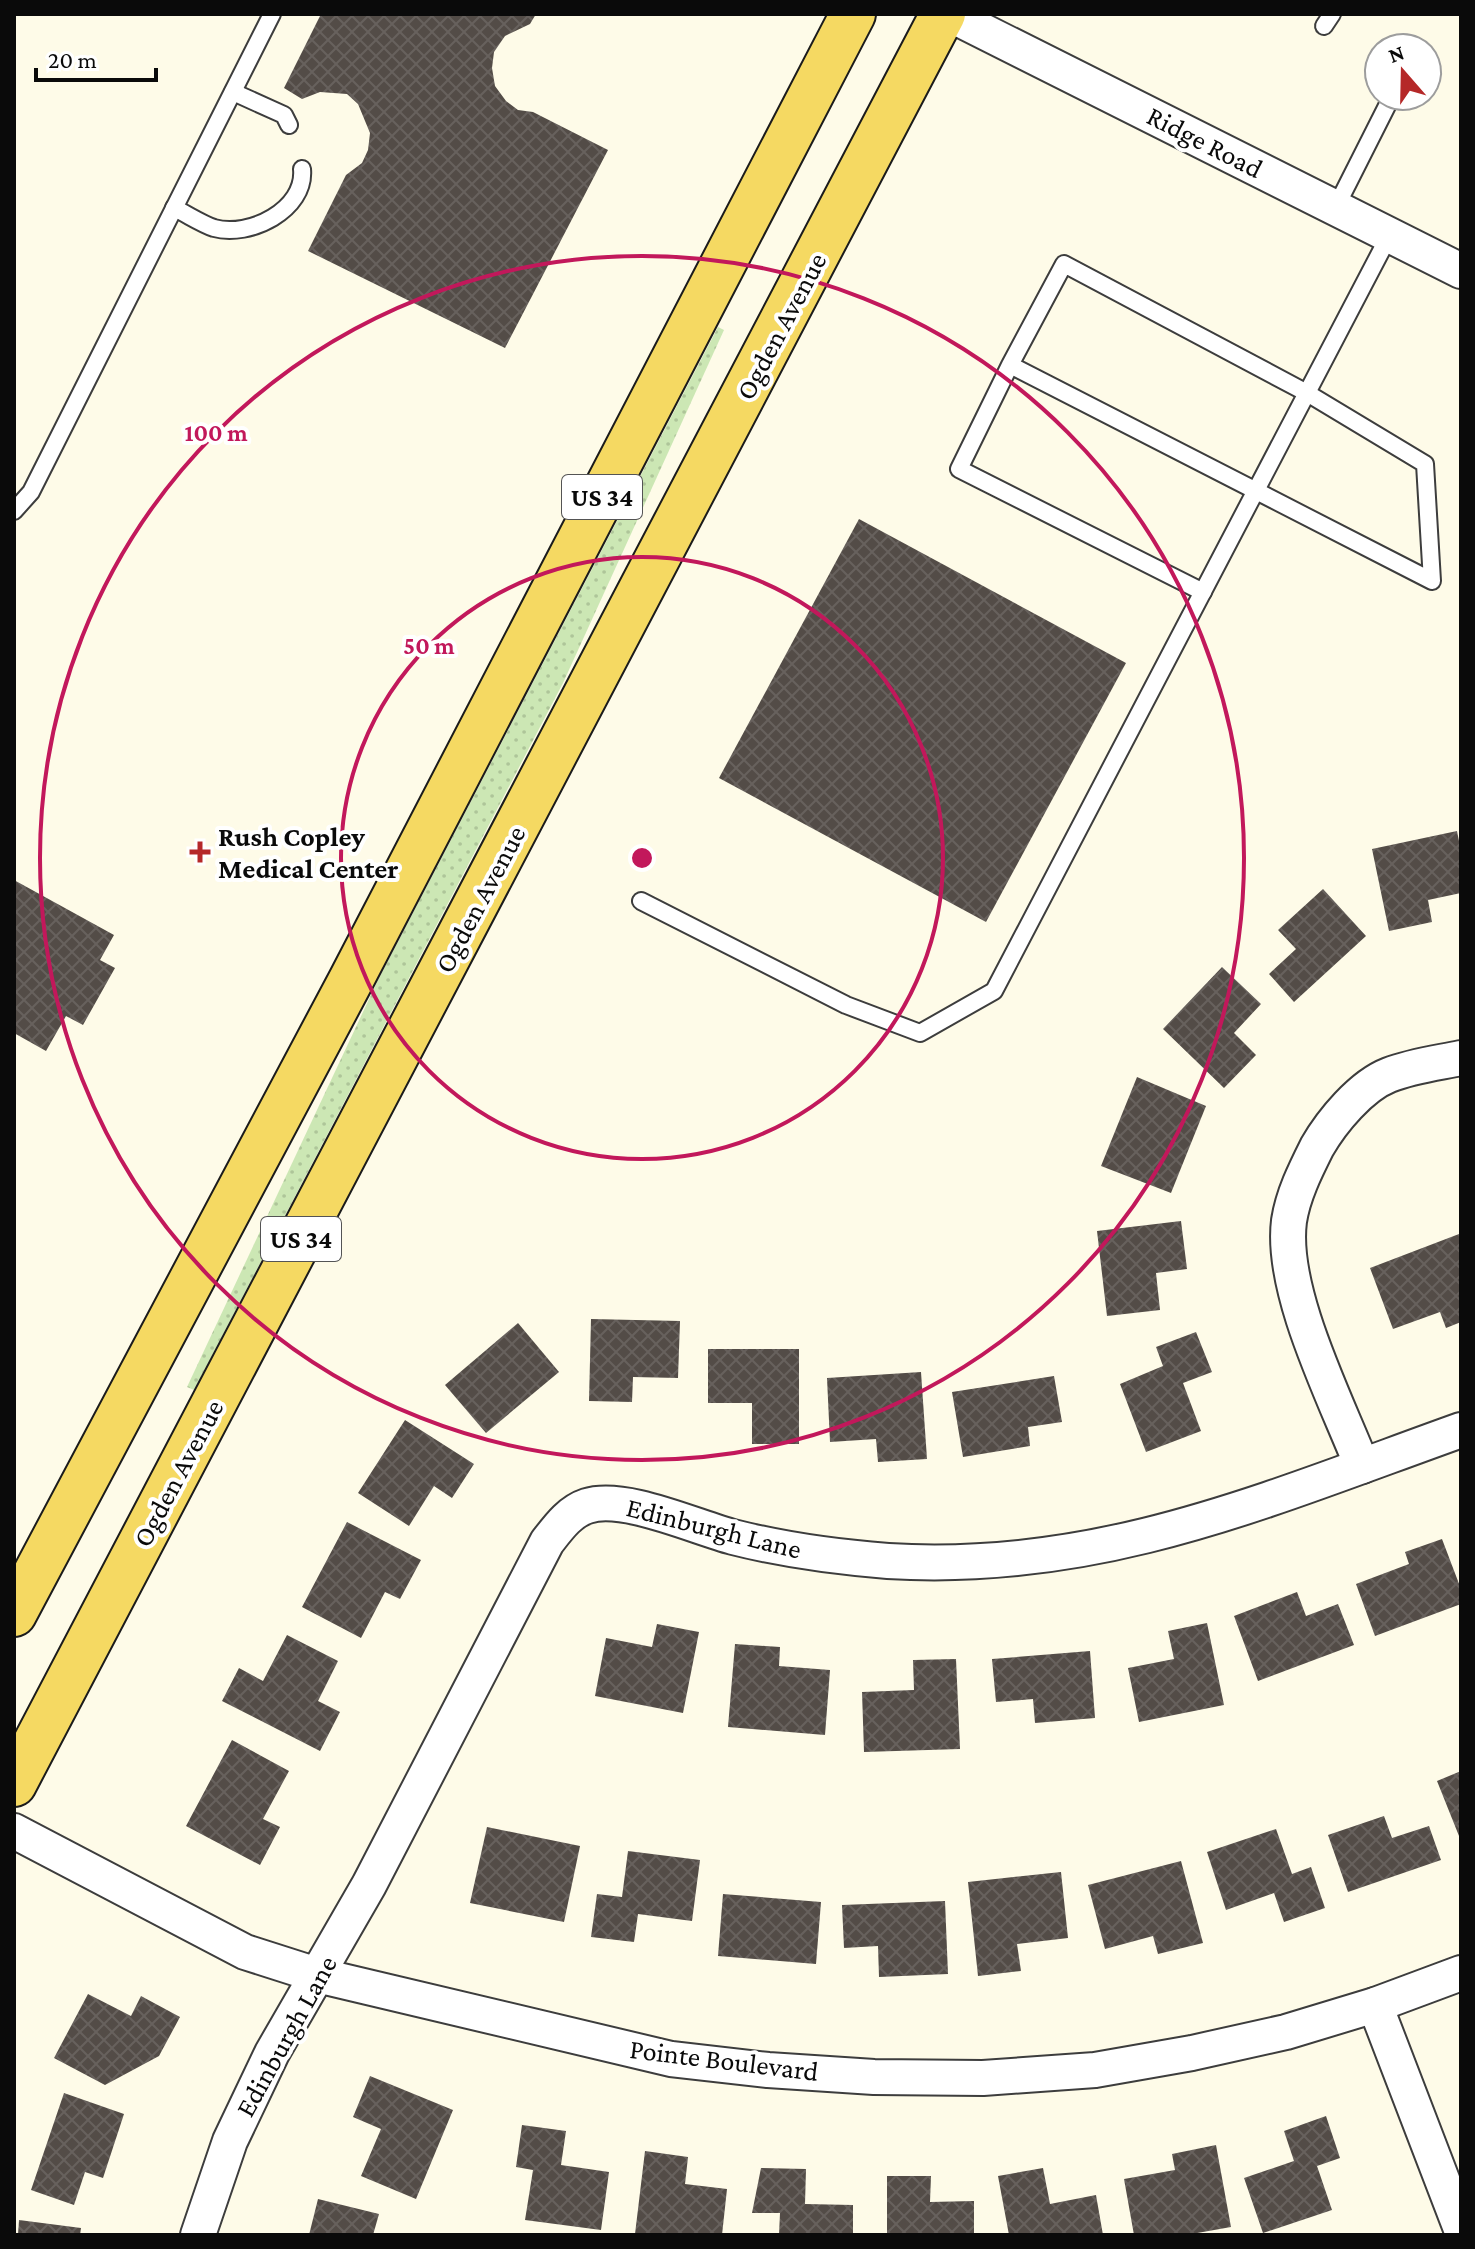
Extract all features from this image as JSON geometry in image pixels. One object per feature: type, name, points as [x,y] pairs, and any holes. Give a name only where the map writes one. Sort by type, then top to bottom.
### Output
[{"type":"main road","name":"US 34","points":[[14,1614],[351,980],[853,14]]},
{"type":"main road","name":"Ogden Avenue","points":[[14,1784],[946,14]]},
{"type":"street","name":"Ridge Road","points":[[946,14],[1044,59],[1461,271]]},
{"type":"street","points":[[1362,1466],[1300,1310],[1289,1262],[1289,1221],[1300,1178],[1327,1130],[1351,1102],[1386,1076],[1461,1058]]},
{"type":"street","name":"Edinburgh Lane","points":[[198,2235],[230,2141],[272,2053],[369,1885],[547,1542],[565,1519],[587,1506],[617,1502],[734,1537],[834,1557],[917,1563],[994,1561],[1073,1553],[1166,1532],[1258,1505],[1461,1430]]},
{"type":"street","name":"Pointe Boulevard","points":[[14,1831],[245,1952],[317,1975],[671,2059],[768,2070],[874,2077],[983,2078],[1095,2070],[1286,2032],[1375,2005],[1461,1973]]},
{"type":"street","points":[[1375,2005],[1461,2229]]},
{"type":"lane","points":[[14,511],[31,492],[272,14]]},
{"type":"lane","points":[[233,92],[284,115],[289,125]]},
{"type":"lane","points":[[1335,209],[1384,112]]},
{"type":"lane","points":[[174,208],[215,228],[237,230],[264,222],[289,207],[299,187],[302,169]]},
{"type":"lane","points":[[641,901],[846,1005],[920,1033],[994,991],[1389,236]]},
{"type":"lane","points":[[1010,365],[1432,581],[1425,464],[1307,393],[1064,264],[1010,365],[959,469],[1203,592]]},
{"type":"green space","points":[[718,327],[724,330],[563,683],[194,1390],[187,1387],[378,980]]},
{"type":"building","points":[[321,14],[536,14],[530,24],[505,36],[494,52],[492,68],[495,86],[506,101],[518,110],[533,112],[608,150],[505,348],[308,251],[346,175],[362,163],[368,150],[370,133],[358,104],[347,94],[320,92],[302,99],[284,88]]},
{"type":"building","points":[[859,519],[1126,663],[986,922],[719,778]]},
{"type":"building","points":[[1457,831],[1461,851],[1461,893],[1428,900],[1432,922],[1389,931],[1372,849]]},
{"type":"building","points":[[14,880],[114,935],[100,960],[115,968],[83,1025],[66,1016],[46,1051],[14,1033]]},
{"type":"building","points":[[1323,889],[1366,936],[1294,1002],[1269,974],[1296,949],[1278,930]]},
{"type":"building","points":[[1222,967],[1261,1004],[1234,1033],[1256,1055],[1224,1088],[1163,1029]]},
{"type":"building","points":[[1137,1077],[1206,1106],[1171,1193],[1101,1166]]},
{"type":"building","points":[[1181,1221],[1187,1269],[1156,1273],[1160,1310],[1107,1316],[1097,1231]]},
{"type":"building","points":[[1459,1234],[1461,1322],[1446,1328],[1440,1312],[1393,1329],[1370,1268]]},
{"type":"building","points":[[591,1319],[680,1321],[678,1378],[633,1377],[632,1402],[589,1401]]},
{"type":"building","points":[[518,1323],[559,1372],[486,1433],[445,1385]]},
{"type":"building","points":[[1196,1332],[1212,1372],[1183,1383],[1201,1431],[1146,1452],[1120,1384],[1163,1366],[1156,1347]]},
{"type":"building","points":[[708,1349],[799,1349],[799,1444],[752,1444],[752,1403],[708,1403]]},
{"type":"building","points":[[921,1372],[927,1459],[878,1462],[876,1439],[830,1442],[827,1378]]},
{"type":"building","points":[[1054,1376],[1062,1422],[1028,1427],[1030,1446],[963,1457],[952,1392]]},
{"type":"building","points":[[405,1420],[474,1464],[452,1498],[434,1486],[409,1526],[358,1493]]},
{"type":"building","points":[[347,1522],[421,1560],[400,1599],[385,1592],[361,1638],[302,1607]]},
{"type":"building","points":[[1442,1539],[1461,1589],[1461,1604],[1375,1636],[1356,1584],[1409,1564],[1405,1552]]},
{"type":"building","points":[[1297,1592],[1306,1616],[1338,1604],[1354,1645],[1258,1681],[1234,1616]]},
{"type":"building","points":[[1207,1623],[1224,1705],[1139,1722],[1128,1668],[1174,1659],[1168,1631]]},
{"type":"building","points":[[657,1624],[699,1632],[683,1713],[595,1696],[606,1638],[652,1647]]},
{"type":"building","points":[[287,1635],[338,1661],[318,1701],[340,1712],[320,1751],[222,1701],[239,1668],[263,1681]]},
{"type":"building","points":[[735,1644],[780,1647],[779,1666],[830,1670],[825,1735],[728,1727]]},
{"type":"building","points":[[1090,1651],[1095,1718],[1035,1723],[1033,1699],[996,1702],[992,1659]]},
{"type":"building","points":[[956,1659],[960,1749],[864,1752],[862,1692],[914,1690],[913,1660]]},
{"type":"building","points":[[232,1740],[289,1771],[263,1819],[280,1827],[260,1865],[186,1826]]},
{"type":"building","points":[[1461,1771],[1461,1841],[1437,1781]]},
{"type":"building","points":[[1384,1816],[1392,1838],[1429,1826],[1441,1860],[1348,1892],[1328,1835]]},
{"type":"building","points":[[487,1827],[580,1846],[564,1922],[470,1903]]},
{"type":"building","points":[[1276,1829],[1292,1874],[1311,1867],[1325,1908],[1284,1922],[1274,1893],[1226,1910],[1207,1852]]},
{"type":"building","points":[[628,1851],[700,1860],[692,1921],[638,1914],[634,1942],[591,1937],[597,1894],[622,1897]]},
{"type":"building","points":[[1181,1861],[1203,1943],[1158,1954],[1153,1936],[1105,1949],[1088,1885]]},
{"type":"building","points":[[1061,1872],[1068,1938],[1017,1944],[1021,1971],[978,1976],[968,1882]]},
{"type":"building","points":[[723,1894],[821,1902],[816,1964],[718,1956]]},
{"type":"building","points":[[945,1901],[948,1974],[879,1977],[878,1946],[844,1948],[842,1905]]},
{"type":"building","points":[[88,1994],[131,2016],[141,1996],[180,2017],[159,2056],[105,2085],[54,2058]]},
{"type":"building","points":[[370,2076],[453,2110],[416,2199],[361,2176],[381,2129],[353,2117]]},
{"type":"building","points":[[64,2093],[124,2114],[103,2178],[85,2172],[74,2205],[31,2190]]},
{"type":"building","points":[[1326,2116],[1340,2158],[1317,2166],[1332,2210],[1263,2233],[1244,2178],[1294,2161],[1284,2131]]},
{"type":"building","points":[[522,2125],[566,2131],[561,2165],[609,2172],[601,2230],[525,2220],[533,2170],[516,2167]]},
{"type":"building","points":[[1216,2145],[1231,2227],[1186,2235],[1134,2235],[1124,2179],[1175,2170],[1172,2154]]},
{"type":"building","points":[[645,2151],[688,2157],[685,2184],[727,2189],[722,2235],[635,2234]]},
{"type":"building","points":[[761,2168],[806,2169],[805,2204],[853,2205],[853,2235],[779,2235],[780,2213],[752,2213]]},
{"type":"building","points":[[1043,2168],[1050,2204],[1096,2195],[1103,2235],[1009,2235],[998,2176]]},
{"type":"building","points":[[887,2176],[931,2176],[930,2202],[974,2201],[974,2235],[887,2235]]},
{"type":"building","points":[[318,2199],[379,2214],[373,2235],[309,2235]]},
{"type":"building","points":[[19,2220],[81,2228],[80,2235],[18,2235]]},
{"type":"place","name":"Rush Copley Medical Center","points":[[200,852]]}]
